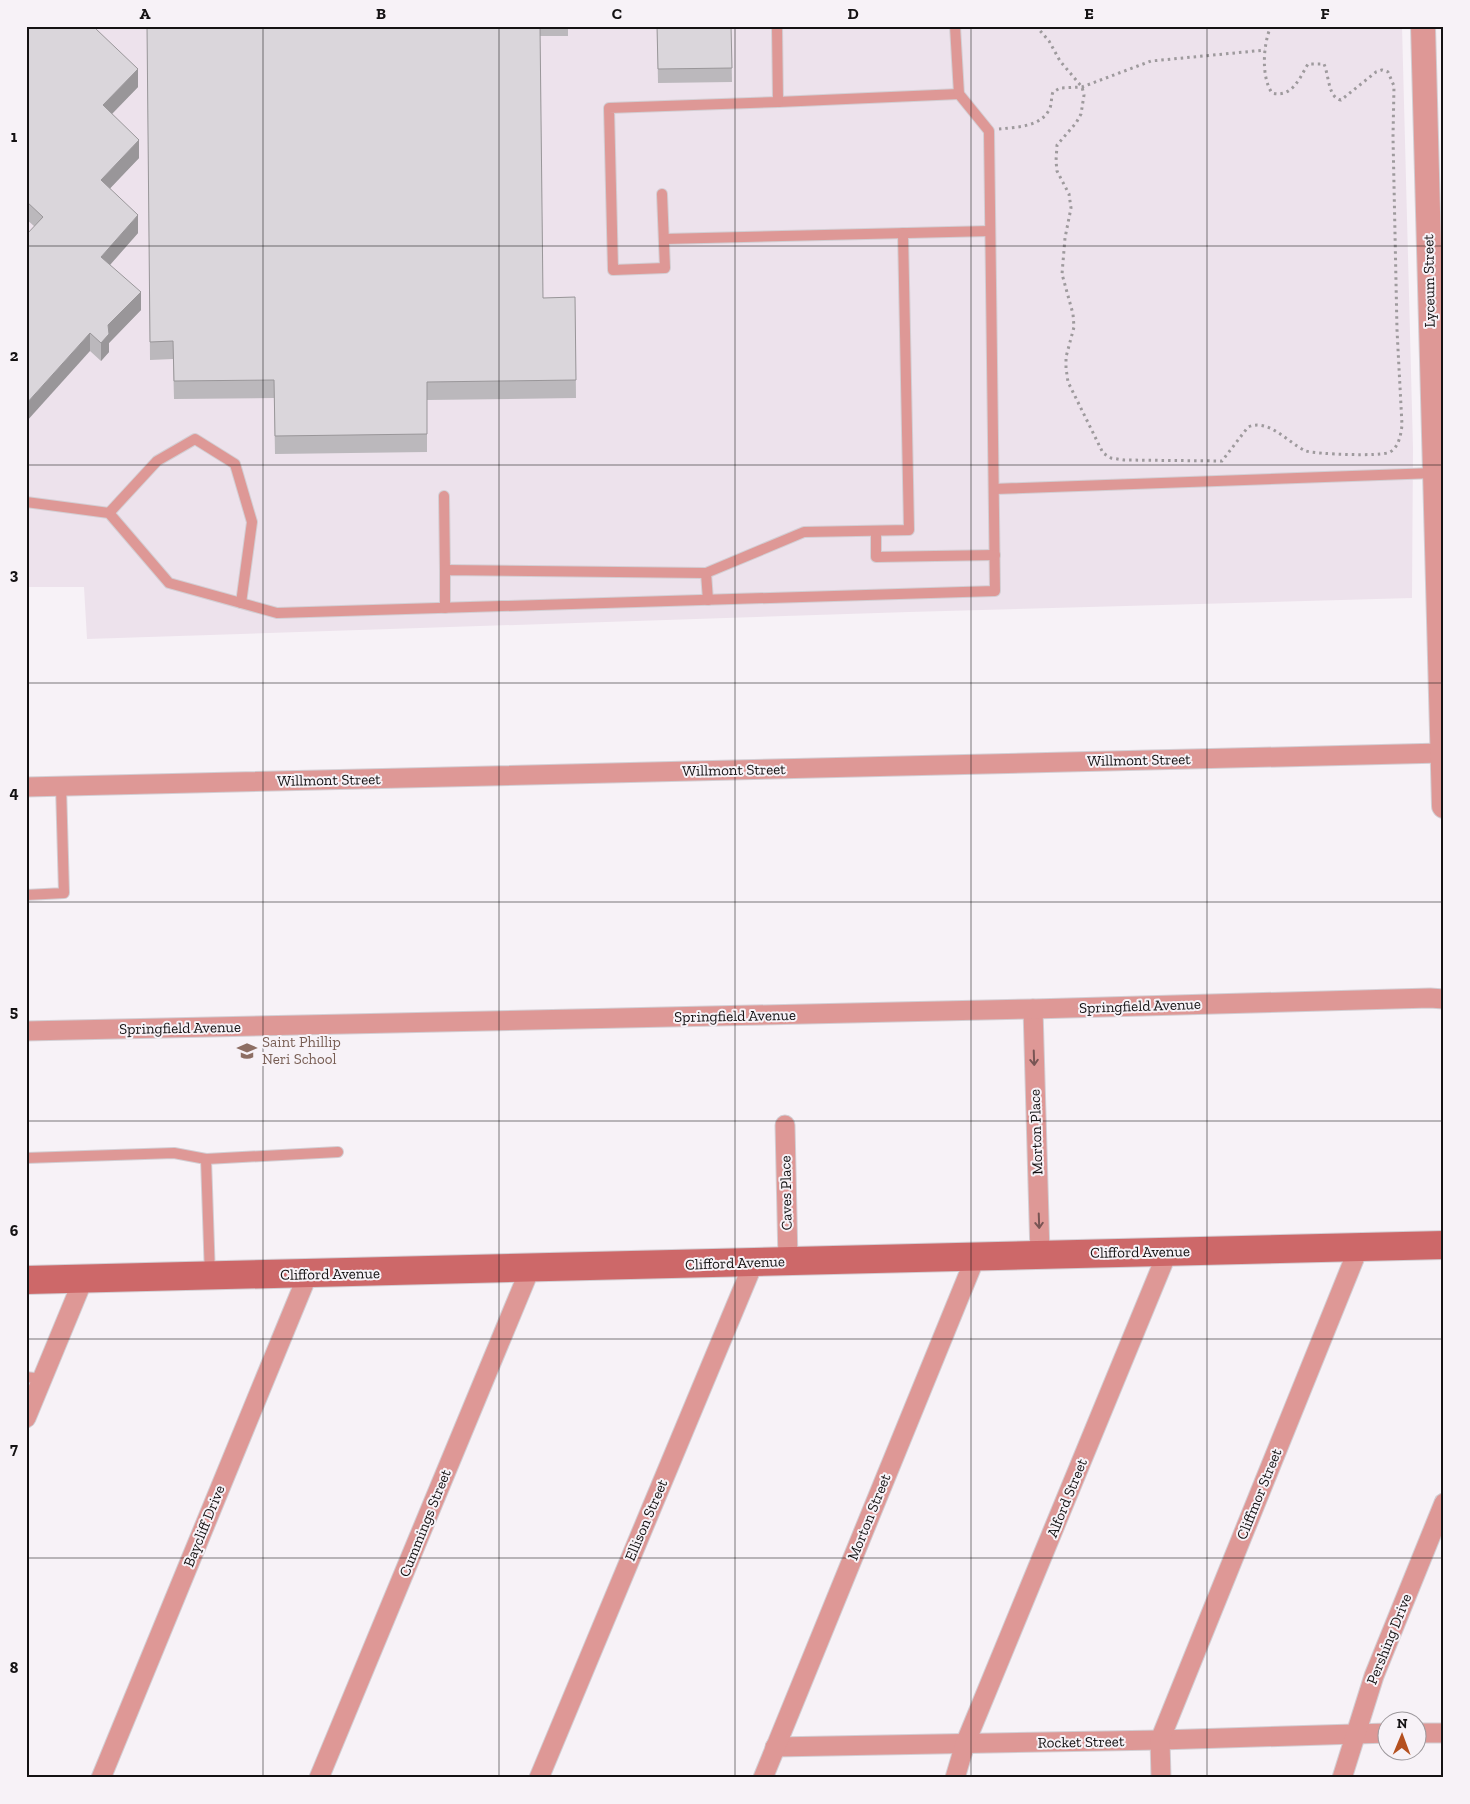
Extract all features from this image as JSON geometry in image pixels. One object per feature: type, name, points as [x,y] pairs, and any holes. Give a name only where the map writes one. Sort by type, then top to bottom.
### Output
[{"type":"main road","name":"Clifford Avenue","points":[[26,1280],[210,1277],[1444,1245]]},
{"type":"street","name":"Lyceum Street","points":[[1423,26],[1439,473],[1444,806]]},
{"type":"street","name":"Willmont Street","points":[[26,787],[1442,753]]},
{"type":"street","name":"Springfield Avenue","points":[[26,1031],[1033,1010],[1444,999]]},
{"type":"street","name":"Morton Place","points":[[1033,1010],[1040,1254]]},
{"type":"street","name":"Caves Place","points":[[785,1125],[788,1261]]},
{"type":"street","name":"Cliffmor Street","points":[[1160,1740],[1359,1247]]},
{"type":"street","name":"Alford Street","points":[[955,1778],[959,1759],[1168,1251]]},
{"type":"street","name":"Morton Street","points":[[763,1778],[976,1256]]},
{"type":"street","name":"Ellison Street","points":[[539,1778],[754,1262]]},
{"type":"street","name":"Cummings Street","points":[[319,1778],[530,1268]]},
{"type":"street","name":"Baycliff Drive","points":[[101,1778],[308,1274]]},
{"type":"street","points":[[26,1418],[34,1378],[83,1280]]},
{"type":"street","name":"Pershing Drive","points":[[1342,1778],[1374,1676],[1444,1504]]},
{"type":"street","name":"Rocket Street","points":[[775,1747],[1160,1740],[1378,1733]]},
{"type":"street","points":[[1428,1733],[1444,1733]]},
{"type":"street","points":[[1160,1740],[1161,1778]]},
{"type":"lane","points":[[777,26],[778,102]]},
{"type":"lane","points":[[26,502],[109,513],[169,583],[277,613],[995,591],[989,131],[959,94],[956,26]]},
{"type":"lane","points":[[662,194],[664,268],[613,270],[609,108],[959,94]]},
{"type":"lane","points":[[664,239],[990,231]]},
{"type":"lane","points":[[445,570],[706,573],[804,532],[909,530],[903,233]]},
{"type":"lane","points":[[109,513],[157,461],[195,440],[235,464],[252,522],[241,603]]},
{"type":"lane","points":[[994,489],[1439,473]]},
{"type":"lane","points":[[444,496],[445,608]]},
{"type":"lane","points":[[876,531],[876,557],[995,555]]},
{"type":"lane","points":[[706,573],[708,600]]},
{"type":"lane","points":[[26,895],[64,893],[61,786]]},
{"type":"lane","points":[[26,1158],[174,1152],[206,1159],[338,1152]]},
{"type":"lane","points":[[206,1159],[210,1277]]},
{"type":"path","points":[[1036,26],[1049,42],[1060,61],[1082,87],[1084,95],[1081,114],[1057,145],[1057,171],[1069,194],[1071,208],[1065,238],[1062,274],[1073,314],[1074,327],[1066,357],[1066,368],[1068,382],[1104,453],[1111,458],[1124,460],[1222,461],[1248,427],[1254,424],[1261,424],[1314,454],[1389,453],[1396,446],[1401,435],[1402,425],[1397,330],[1393,137],[1394,86],[1392,78],[1388,72],[1382,70],[1376,72],[1341,100],[1336,99],[1332,95],[1328,73],[1324,64],[1308,64],[1294,87],[1287,93],[1279,95],[1272,93],[1268,88],[1266,80],[1265,50],[1265,43],[1271,26]]},
{"type":"path","points":[[989,131],[1038,122],[1046,114],[1050,106],[1053,92],[1060,88],[1082,87],[1151,61],[1265,50]]},
{"type":"shaded area","points":[[26,26],[1402,26],[1413,448],[1412,598],[909,612],[87,639],[84,587],[26,587]]},
{"type":"building","points":[[26,26],[95,26],[138,69],[103,105],[139,140],[101,180],[138,215],[101,257],[141,292],[108,325],[109,334],[101,343],[90,333],[26,404],[26,235],[43,217],[26,201]]},
{"type":"building","points":[[147,26],[540,26],[543,298],[575,297],[576,380],[427,382],[427,434],[275,436],[274,380],[174,381],[173,341],[150,342]]},
{"type":"building","points":[[657,26],[731,26],[732,68],[658,69]]},
{"type":"place","name":"Saint Phillip Neri School","points":[[247,1051]]}]
